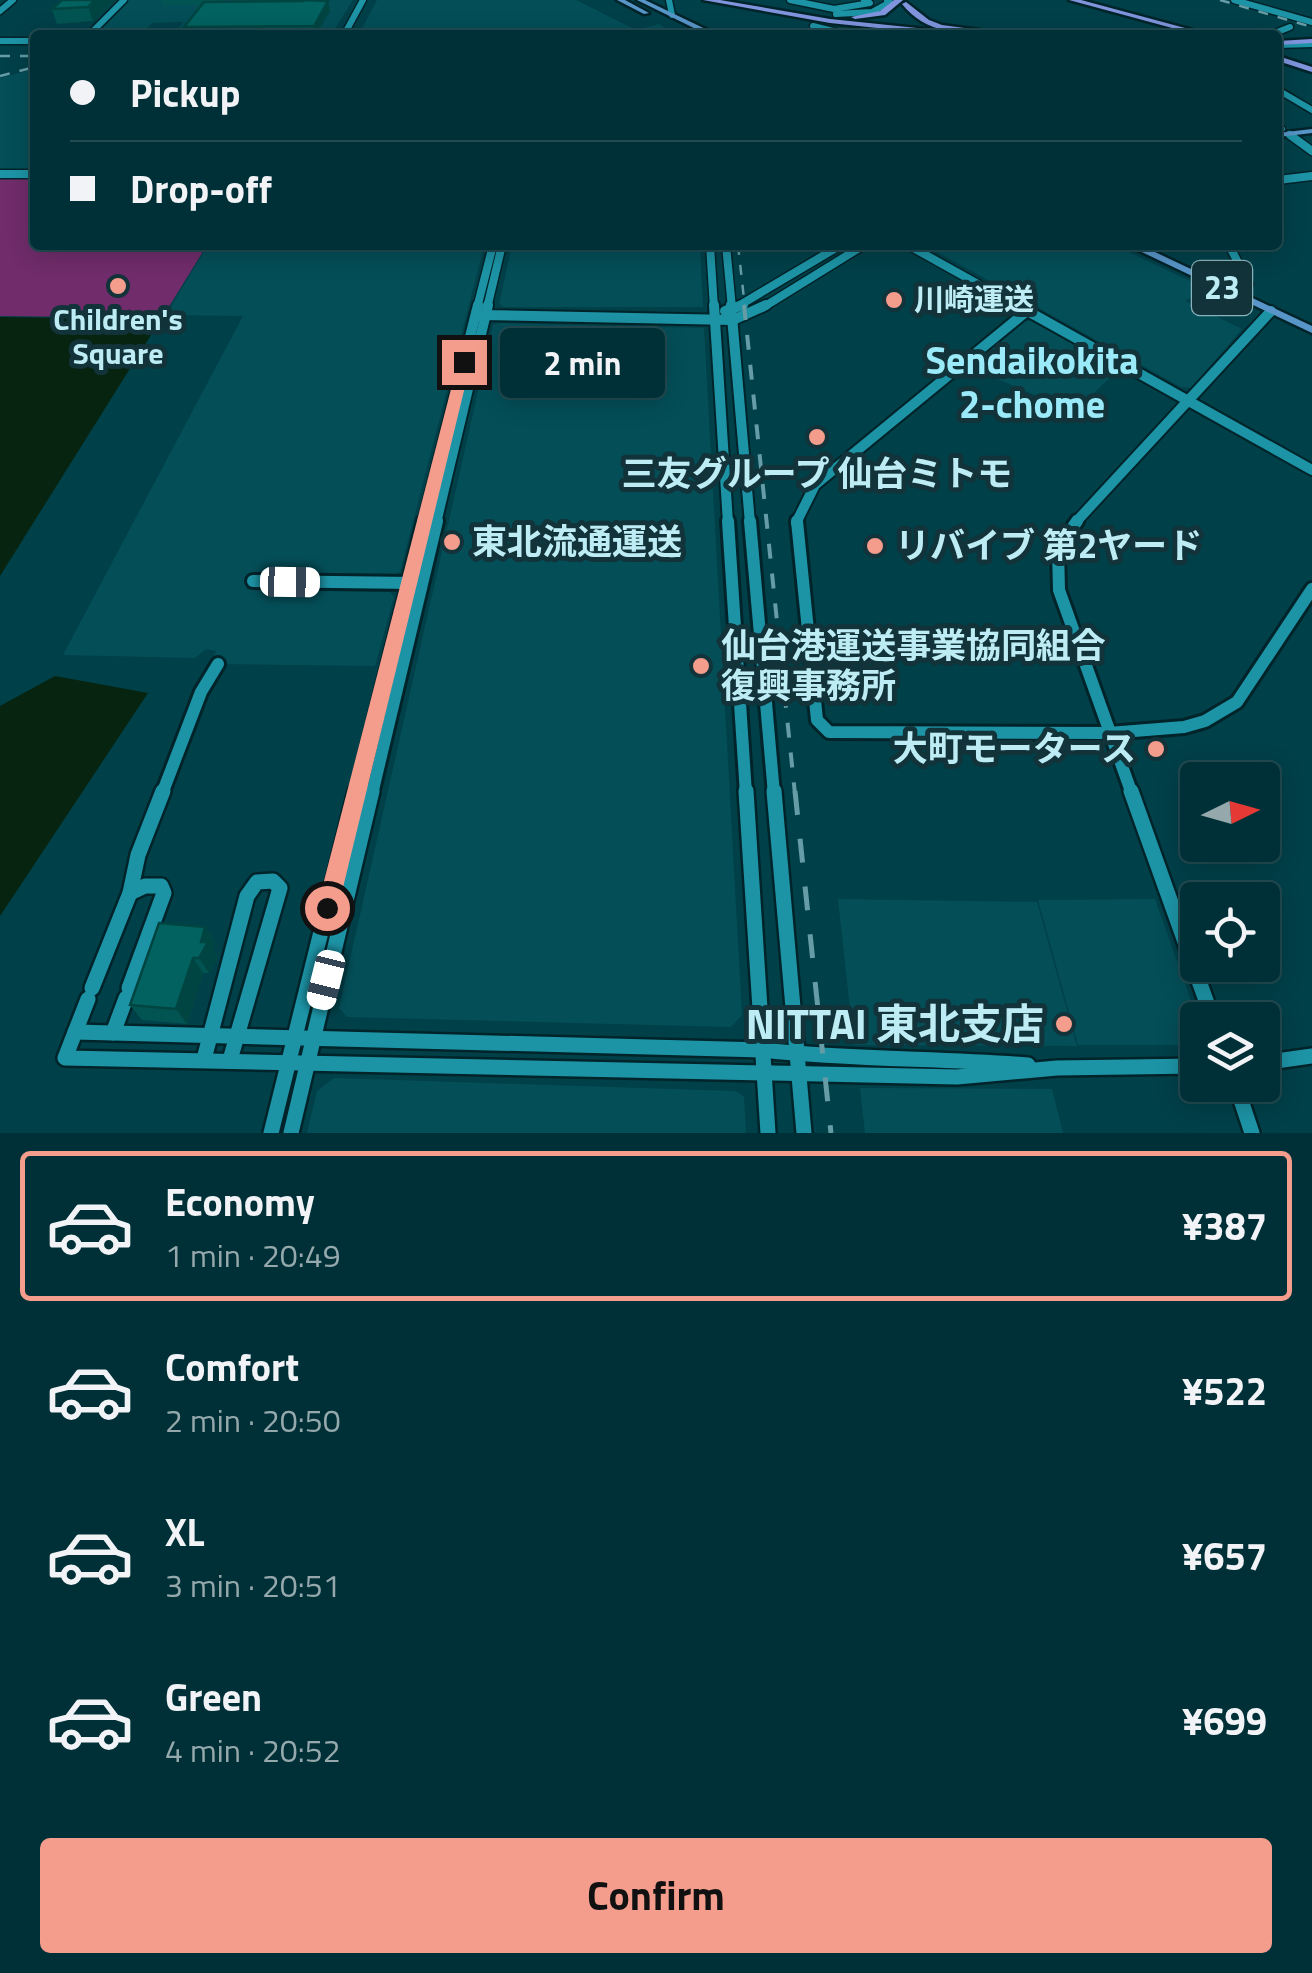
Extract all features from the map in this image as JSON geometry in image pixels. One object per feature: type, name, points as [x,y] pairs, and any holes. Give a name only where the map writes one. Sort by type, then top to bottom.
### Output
[{"type":"highway","points":[[692,0],[903,26]]},
{"type":"highway","points":[[710,0],[842,17],[882,13],[903,1]]},
{"type":"highway","points":[[710,0],[931,30]]},
{"type":"highway","points":[[1064,0],[1178,30]]},
{"type":"highway","points":[[1073,0],[1188,30]]},
{"type":"highway","points":[[903,1],[903,26]]},
{"type":"highway","points":[[903,1],[903,26]]},
{"type":"highway","points":[[903,1],[918,17],[936,25],[974,30]]},
{"type":"highway","points":[[1282,42],[1312,41]]},
{"type":"highway","points":[[1282,57],[1312,68]]},
{"type":"main road","points":[[620,0],[682,30]]},
{"type":"main road","points":[[640,0],[704,30]]},
{"type":"main road","points":[[1282,131],[1312,129]]},
{"type":"main road","name":"23","points":[[1143,250],[1312,330]]},
{"type":"main road","name":"23","points":[[1161,250],[1312,322]]},
{"type":"street","points":[[0,10],[13,0]]},
{"type":"street","points":[[94,30],[124,0]]},
{"type":"street","points":[[349,30],[365,0]]},
{"type":"street","points":[[669,0],[672,15]]},
{"type":"street","points":[[790,0],[834,9],[870,2],[864,0]]},
{"type":"street","points":[[804,3],[820,0]]},
{"type":"street","points":[[827,19],[872,12],[885,7],[890,2],[887,0]]},
{"type":"street","points":[[1234,0],[1312,22]]},
{"type":"street","points":[[814,26],[830,30]]},
{"type":"street","points":[[1282,31],[1290,28]]},
{"type":"street","points":[[0,44],[30,44]]},
{"type":"street","points":[[1282,92],[1312,110]]},
{"type":"street","points":[[1282,132],[1312,151]]},
{"type":"street","points":[[0,174],[30,174]]},
{"type":"street","points":[[1282,180],[1312,176]]},
{"type":"street","points":[[483,314],[493,250]]},
{"type":"street","points":[[271,1133],[289,1061],[304,1037],[501,250]]},
{"type":"street","points":[[710,250],[768,1133]]},
{"type":"street","points":[[726,250],[804,1133]]},
{"type":"street","points":[[732,315],[833,250]]},
{"type":"street","points":[[483,314],[732,315],[760,309],[856,250]]},
{"type":"street","points":[[917,250],[1312,470]]},
{"type":"street","points":[[1232,250],[1249,284],[1245,290]]},
{"type":"street","points":[[1027,310],[815,485],[805,498],[795,532],[817,720],[829,732],[1109,733],[1184,728],[1205,721],[1236,702],[1312,588]]},
{"type":"street","points":[[1206,1002],[1059,590],[1058,549],[1069,530],[1271,311]]},
{"type":"street","points":[[253,581],[416,584]]},
{"type":"street","points":[[218,664],[201,692],[152,818],[130,893],[65,1058],[957,1077],[1057,1068],[1180,1066]]},
{"type":"street","points":[[204,1059],[248,896],[257,882],[274,881],[280,888],[230,1060]]},
{"type":"street","points":[[113,1033],[164,893],[161,886],[142,886],[130,893]]},
{"type":"street","points":[[75,1032],[763,1050],[823,1057],[953,1058],[1057,1068]]},
{"type":"street","points":[[291,1133],[308,1062],[304,1037]]},
{"type":"street","points":[[1280,1060],[1312,1056]]},
{"type":"street","points":[[1242,1102],[1252,1133]]},
{"type":"shaded area","points":[[128,0],[353,0],[334,30],[178,30],[183,22],[152,23],[146,30],[100,30]]},
{"type":"shaded area","points":[[377,0],[576,0],[636,30],[361,30]]},
{"type":"shaded area","points":[[659,24],[668,30],[636,30]]},
{"type":"shaded area","points":[[30,70],[30,172],[0,172],[0,78]]},
{"type":"shaded area","points":[[0,177],[30,177],[30,250],[204,250],[162,318],[0,316]]},
{"type":"shaded area","points":[[205,250],[483,250],[400,572],[394,576],[252,575],[246,590],[390,592],[394,597],[375,666],[211,664],[216,651],[206,649],[195,658],[63,655],[243,316],[166,315]]},
{"type":"shaded area","points":[[511,250],[700,250],[703,307],[499,304]]},
{"type":"shaded area","points":[[934,250],[1125,250],[1207,289],[1185,301],[1242,329],[1191,388],[1181,387]]},
{"type":"shaded area","points":[[0,317],[161,319],[0,576]]},
{"type":"shaded area","points":[[1024,321],[1031,321],[1119,369],[1074,412],[970,367]]},
{"type":"shaded area","points":[[493,325],[704,328],[742,1015],[731,1027],[347,1017],[339,1008]]},
{"type":"shaded area","points":[[55,676],[148,693],[0,916],[0,706]]},
{"type":"shaded area","points":[[838,899],[1037,902],[1077,1046],[854,1045]]},
{"type":"shaded area","points":[[1155,899],[1180,969],[1180,982],[1184,982],[1192,1002],[1180,1002],[1180,1045],[1078,1045],[1038,900]]},
{"type":"shaded area","points":[[334,1078],[736,1091],[744,1097],[746,1133],[307,1133],[317,1091]]},
{"type":"shaded area","points":[[860,1088],[1052,1089],[1063,1133],[865,1133]]},
{"type":"building","points":[[62,0],[95,0],[88,7],[52,9]]},
{"type":"building","points":[[328,1],[314,26],[184,27],[204,2]]},
{"type":"building","points":[[159,923],[205,927],[201,942],[208,942],[199,958],[193,958],[176,1009],[130,1005]]},
{"type":"waterway","points":[[1282,88],[1295,96]]},
{"type":"tunnel","points":[[813,26],[826,15]]},
{"type":"railway","points":[[1220,0],[1312,27]]},
{"type":"railway","points":[[0,56],[30,56]]},
{"type":"railway","points":[[0,76],[30,68]]},
{"type":"railway","points":[[739,250],[745,308]]},
{"type":"railway","points":[[744,305],[795,794]]},
{"type":"railway","points":[[795,791],[831,1133]]},
{"type":"place","name":"Children's Square","points":[[118,286]]},
{"type":"place","name":"川崎運送","points":[[894,300]]},
{"type":"place","name":"三友グループ 仙台ミトモ","points":[[817,437]]},
{"type":"place","name":"東北流通運送","points":[[452,542]]},
{"type":"place","name":"リバイブ 第2ヤード","points":[[875,546]]},
{"type":"place","name":"仙台港運送事業協同組合 復興事務所","points":[[701,666]]},
{"type":"place","name":"大町モータース","points":[[1156,749]]},
{"type":"place","name":"NITTAI 東北支店","points":[[1064,1024]]},
{"type":"district","name":"Sendaikokita 2-chome","points":[[1032,383]]},
{"type":"route","points":[[327,908],[464,362]]}]
